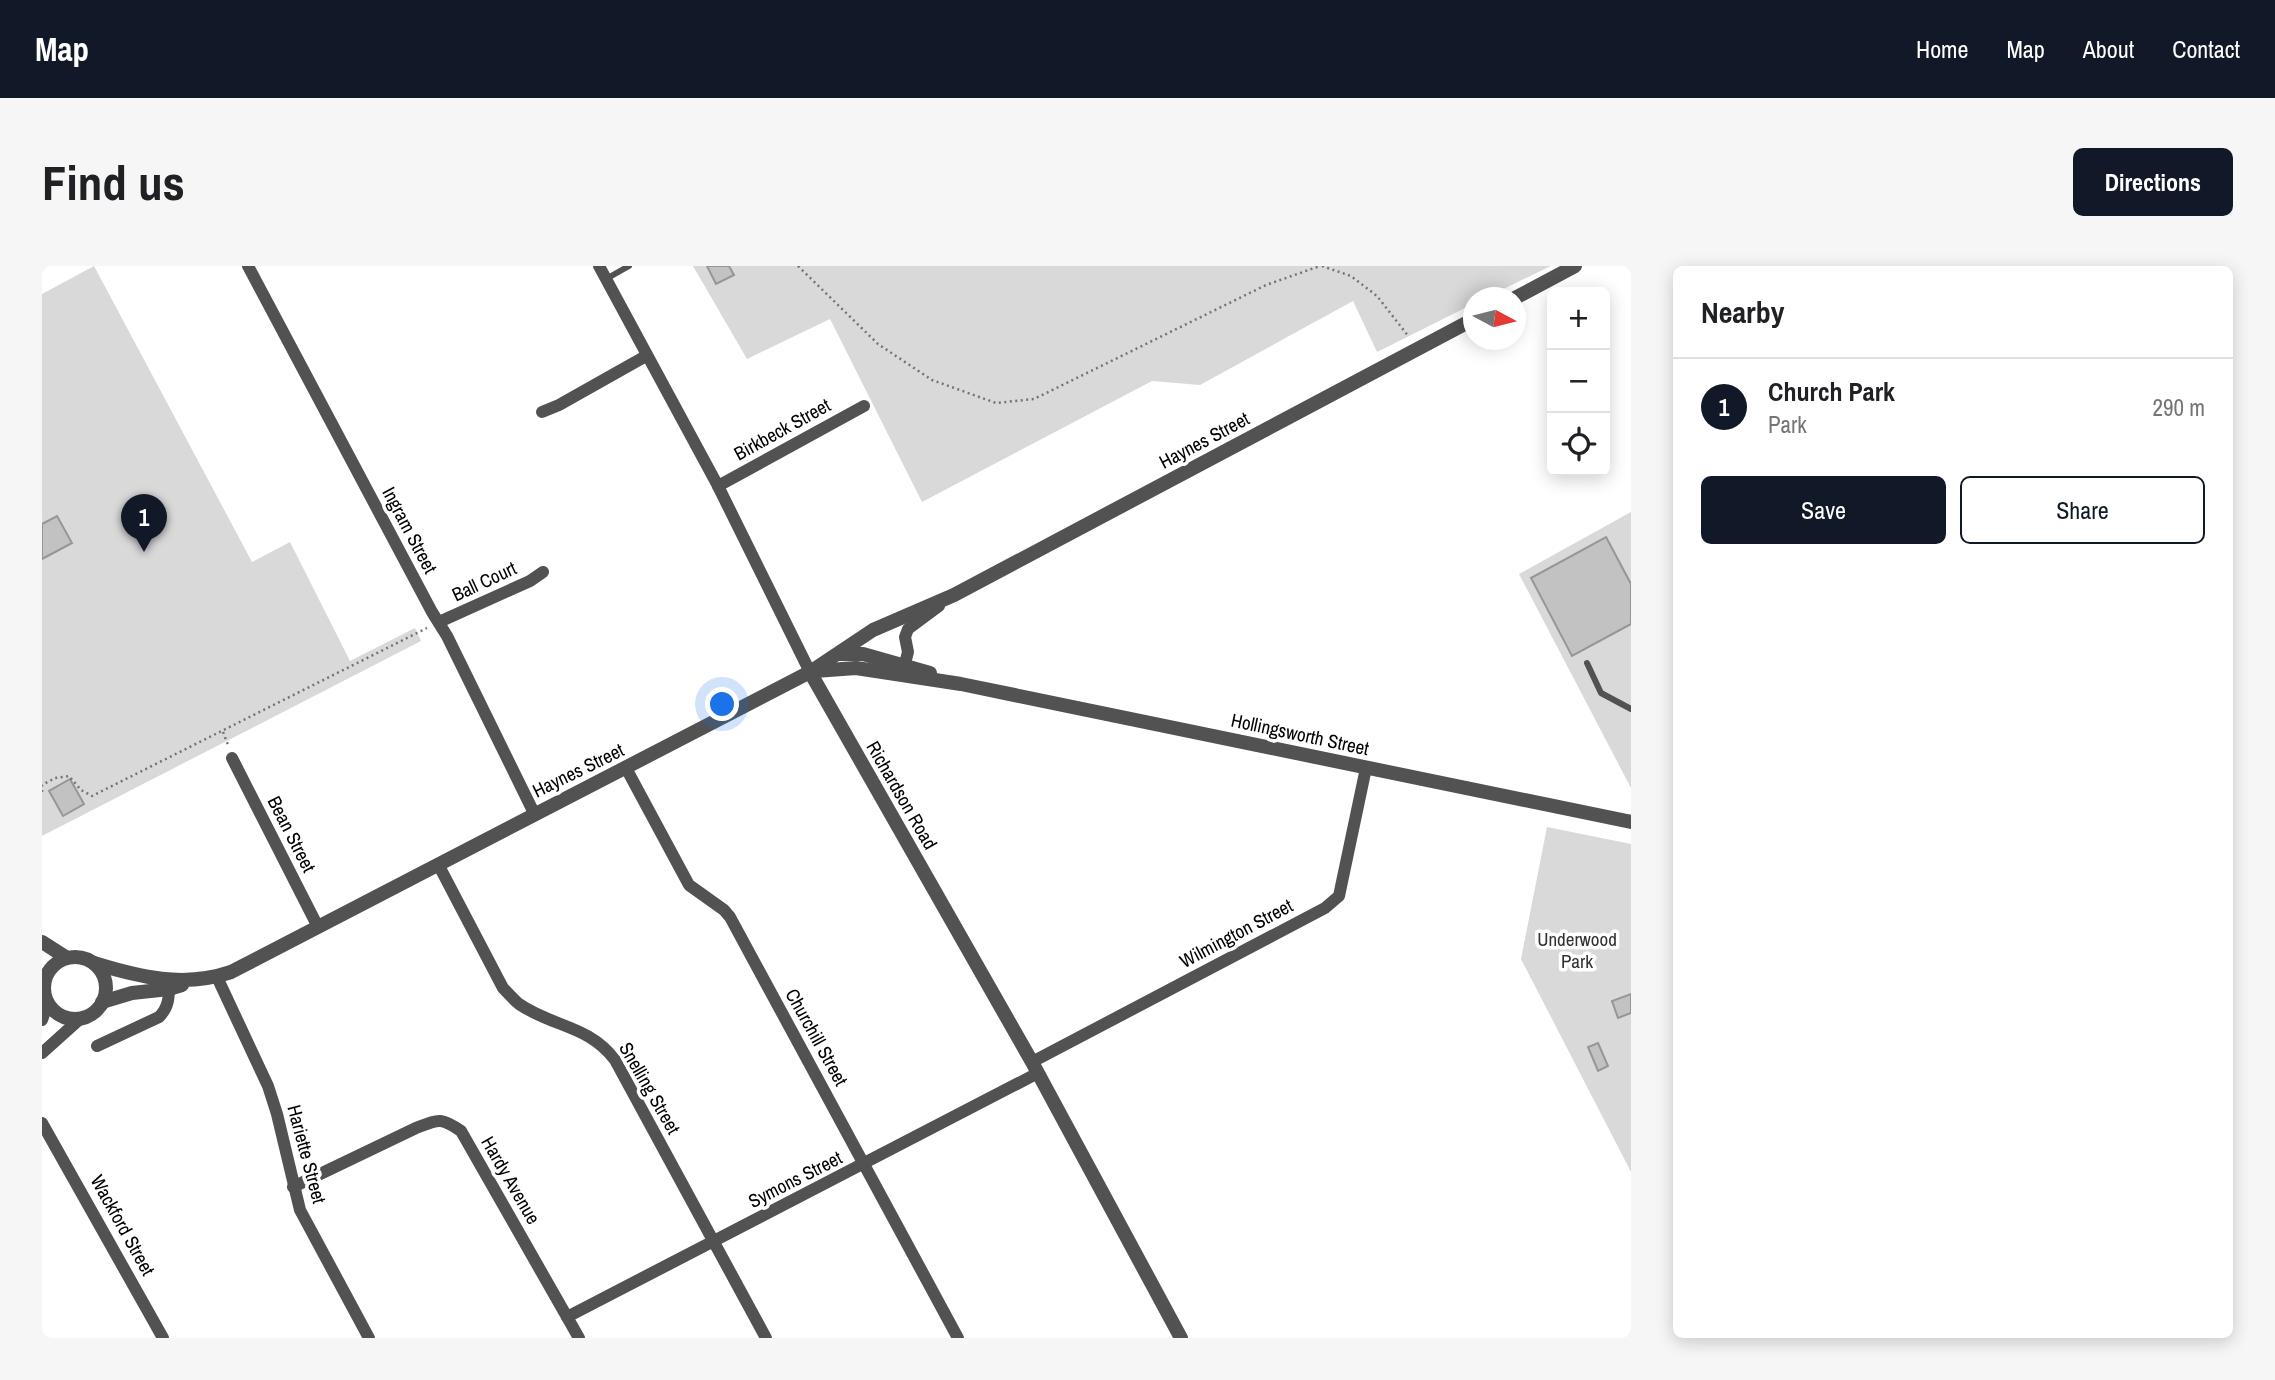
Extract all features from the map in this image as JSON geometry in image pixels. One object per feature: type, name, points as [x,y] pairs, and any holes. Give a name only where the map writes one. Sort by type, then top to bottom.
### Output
[{"type":"street","name":"Ingram Street","points":[[248,266],[439,622],[534,813]]},
{"type":"street","name":"Richardson Road","points":[[599,266],[718,486],[810,672],[1035,1067],[1181,1338]]},
{"type":"street","points":[[1526,292],[1575,266]]},
{"type":"street","name":"Haynes Street","points":[[169,985],[217,976],[318,927],[810,672],[873,630],[954,595],[1463,325]]},
{"type":"street","points":[[542,412],[646,356]]},
{"type":"street","name":"Birkbeck Street","points":[[718,486],[864,406]]},
{"type":"street","name":"Ball Court","points":[[439,622],[530,581],[543,572]]},
{"type":"street","name":"Haynes Street","points":[[904,670],[908,652],[905,637],[908,629],[954,595]]},
{"type":"street","name":"Hollingsworth Street","points":[[838,654],[863,654],[904,670],[961,684],[1631,822]]},
{"type":"street","name":"Hollingsworth Street","points":[[810,672],[856,668],[904,670]]},
{"type":"street","name":"Bean Street","points":[[232,758],[318,927]]},
{"type":"street","name":"Churchill Street","points":[[626,768],[689,885],[724,910],[730,918],[958,1338]]},
{"type":"street","name":"Wilmington Street","points":[[1035,1067],[1325,908],[1339,896],[1366,768]]},
{"type":"street","name":"Snelling Street","points":[[438,864],[503,988],[517,1003],[594,1038],[605,1047],[624,1077],[766,1338]]},
{"type":"street","points":[[42,942],[67,958],[86,959],[169,985]]},
{"type":"street","points":[[42,1020],[47,976],[51,968],[67,958]]},
{"type":"street","points":[[42,1053],[81,1018],[90,1015],[102,1002],[106,986],[104,977],[94,963]]},
{"type":"street","name":"Hariette Street","points":[[217,976],[268,1086],[300,1210],[369,1338]]},
{"type":"street","points":[[102,1002],[132,992],[169,985]]},
{"type":"street","points":[[97,1046],[159,1017],[168,1002],[169,985]]},
{"type":"street","points":[[45,995],[62,1016],[81,1018]]},
{"type":"street","name":"Symons Street","points":[[567,1317],[864,1165],[1035,1067]]},
{"type":"street","name":"Wackford Street","points":[[42,1112],[45,1127],[163,1338]]},
{"type":"street","name":"Hardy Avenue","points":[[293,1187],[416,1128],[434,1121],[446,1121],[461,1131],[579,1338]]},
{"type":"lane","points":[[606,279],[629,266]]},
{"type":"lane","points":[[1587,663],[1601,693],[1631,709]]},
{"type":"path","points":[[798,266],[878,344],[932,380],[996,403],[1034,399],[1266,285],[1321,266],[1351,276],[1377,296],[1417,349]]},
{"type":"path","points":[[42,792],[42,785],[55,778],[69,776],[81,790],[92,796],[439,622]]},
{"type":"green space","points":[[94,266],[252,562],[290,542],[350,661],[415,628],[421,641],[42,836],[42,294]]},
{"type":"green space","points":[[693,266],[1551,266],[1508,287],[1463,287],[1463,309],[1377,352],[1353,301],[1200,385],[1152,381],[922,502],[830,319],[747,359]]},
{"type":"green space","points":[[1631,512],[1631,788],[1519,574]]},
{"type":"green space","name":"Underwood Park","points":[[1547,827],[1631,844],[1631,1172],[1521,959]]},
{"type":"building","points":[[707,266],[729,266],[734,275],[716,284]]},
{"type":"building","points":[[57,516],[72,543],[42,559],[42,524]]},
{"type":"building","points":[[1606,537],[1631,584],[1631,624],[1572,656],[1531,578]]},
{"type":"building","points":[[70,779],[84,804],[63,816],[49,791]]},
{"type":"building","points":[[1631,994],[1631,1013],[1618,1018],[1612,1001]]},
{"type":"building","points":[[1598,1043],[1608,1066],[1598,1071],[1588,1047]]},
{"type":"place","name":"Church Park","points":[[144,552]]}]
